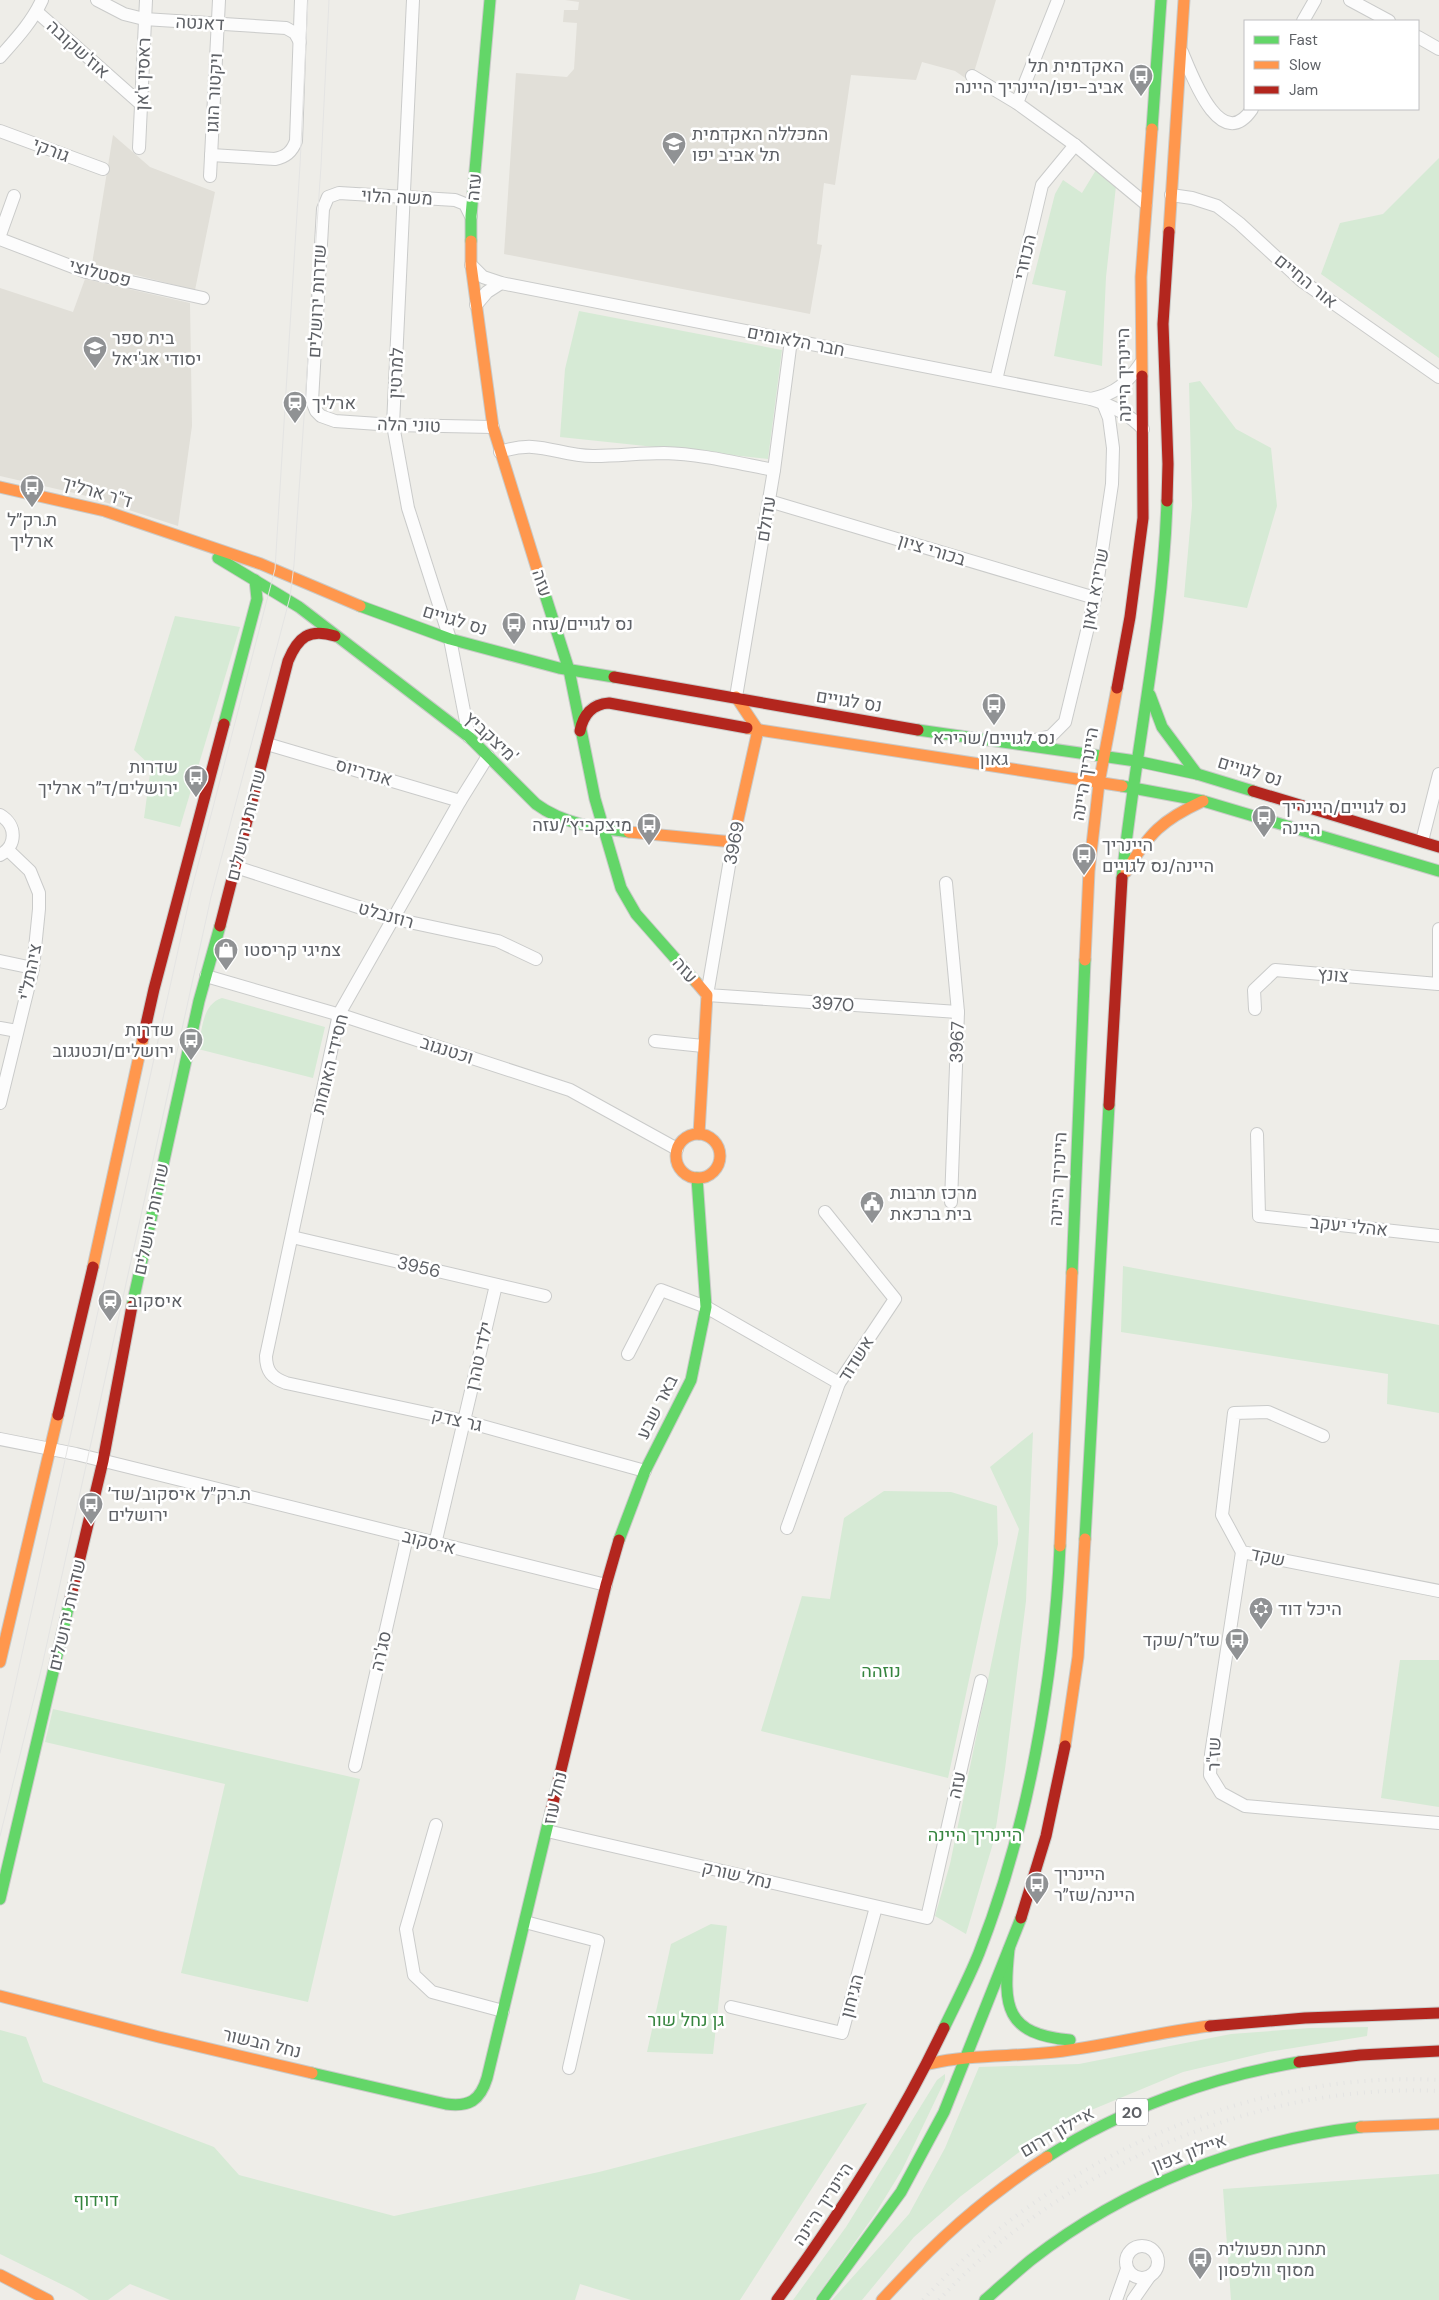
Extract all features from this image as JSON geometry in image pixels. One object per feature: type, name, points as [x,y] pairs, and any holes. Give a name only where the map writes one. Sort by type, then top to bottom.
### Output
[{"type":"main road","name":"עזה","points":[[490,0],[471,216],[471,265],[493,427],[569,670],[595,799],[621,888],[636,914],[707,995],[699,1134]]},
{"type":"main road","name":"היינריך היינה","points":[[778,2300],[826,2234],[893,2125],[928,2064],[979,1954],[999,1896],[1017,1831],[1048,1686],[1057,1606],[1089,871],[1099,783],[1137,571],[1143,518],[1141,277],[1161,0]]},
{"type":"main road","points":[[822,2300],[901,2192],[944,2112],[1028,1899],[1046,1836],[1065,1749],[1078,1657],[1122,878],[1132,788],[1157,636],[1166,532],[1168,464],[1164,324],[1184,0]]},
{"type":"main road","name":"ד\"ר ארליך","points":[[0,487],[105,511],[261,564]]},
{"type":"main road","name":"ד\"ר ארליך","points":[[182,538],[255,580]]},
{"type":"main road","name":"נס לגויים","points":[[261,564],[356,604],[450,638],[569,670],[688,691],[736,697],[794,710],[1136,761],[1197,774],[1439,847]]},
{"type":"main road","points":[[0,1662],[104,1222],[154,989],[257,599],[257,584],[255,580]]},
{"type":"main road","name":"מיצקביץ'","points":[[255,580],[299,607],[469,736],[547,812],[564,820],[603,828],[733,842]]},
{"type":"main road","name":"שדרות ירושלים","points":[[0,1899],[103,1462],[125,1340],[206,976],[292,649],[297,641],[309,634],[321,633],[335,636]]},
{"type":"main road","points":[[1149,690],[1152,706],[1166,736],[1197,774]]},
{"type":"main road","points":[[736,697],[758,730]]},
{"type":"main road","points":[[580,732],[582,721],[588,711],[603,703],[758,730],[1132,788],[1203,801],[1439,872]]},
{"type":"main road","name":"3969","points":[[733,842],[758,730]]},
{"type":"main road","points":[[1122,878],[1144,841],[1156,828],[1173,814],[1203,801]]},
{"type":"main road","points":[[699,1134],[712,1138],[717,1144],[720,1157],[715,1170],[704,1177],[697,1178],[685,1174],[680,1169],[676,1156],[677,1149],[685,1138],[699,1134]]},
{"type":"main road","name":"באר שבע","points":[[606,1584],[622,1530],[644,1471],[668,1422],[692,1380],[706,1307],[697,1178]]},
{"type":"main road","name":"נחל עוז","points":[[472,2103],[483,2091],[606,1584]]},
{"type":"main road","points":[[1009,1949],[1005,1980],[1006,1996],[1010,2010],[1019,2025],[1038,2037],[1067,2040],[1122,2040]]},
{"type":"main road","name":"נחל הבשור","points":[[0,1996],[446,2104],[458,2106],[472,2103]]},
{"type":"main road","name":"נחל הבשור","points":[[0,2008],[45,2008]]},
{"type":"main road","points":[[928,2064],[968,2055],[1047,2053],[1082,2049],[1172,2031],[1268,2022],[1439,2013]]},
{"type":"main road","name":"איילון דרום","points":[[882,2300],[919,2257],[992,2194],[1038,2162],[1086,2133],[1185,2092],[1283,2065],[1342,2058],[1439,2051]]},
{"type":"main road","name":"איילון צפון","points":[[985,2300],[1003,2283],[1079,2227],[1144,2190],[1188,2170],[1228,2155],[1316,2133],[1370,2126],[1439,2124]]},
{"type":"main road","points":[[0,2274],[48,2300]]},
{"type":"street","points":[[0,57],[37,12],[42,0]]},
{"type":"street","name":"דאנטה","points":[[97,0],[124,14],[144,20],[281,26],[292,30],[300,42]]},
{"type":"street","name":"ראסין ז'אן","points":[[139,148],[146,0]]},
{"type":"street","name":"ויקטור הוגו","points":[[210,176],[219,0]]},
{"type":"street","points":[[300,42],[301,0]]},
{"type":"street","name":"למרטין","points":[[413,0],[393,425],[408,508],[450,638],[469,736]]},
{"type":"street","points":[[1018,103],[1058,0]]},
{"type":"street","points":[[1304,20],[1315,0]]},
{"type":"street","points":[[1350,0],[1387,20]]},
{"type":"street","name":"אוז'שקובה","points":[[37,12],[142,105]]},
{"type":"street","points":[[1419,38],[1439,49]]},
{"type":"street","name":"ויקטור הוגו","points":[[211,155],[280,158],[291,151],[296,141],[300,42]]},
{"type":"street","points":[[1180,48],[1194,79],[1217,118],[1228,123],[1237,123],[1251,110]]},
{"type":"street","points":[[972,76],[1018,103],[1075,145],[1146,204]]},
{"type":"street","name":"גורקי","points":[[0,131],[103,169]]},
{"type":"street","name":"הכוזרי","points":[[996,380],[1042,185],[1075,145]]},
{"type":"street","name":"משה הלוי","points":[[322,208],[328,197],[339,193],[461,201],[468,208],[471,216]]},
{"type":"street","name":"אור החיים","points":[[1171,195],[1198,199],[1217,206],[1239,223],[1302,281],[1439,377]]},
{"type":"street","points":[[0,235],[14,196]]},
{"type":"street","name":"שדרות ירושלים","points":[[312,394],[322,208]]},
{"type":"street","name":"פסטלוצי","points":[[0,239],[86,272],[203,298]]},
{"type":"street","name":"חבר הלאומים","points":[[471,265],[483,278],[501,283],[1097,401],[1128,415],[1143,429]]},
{"type":"street","points":[[476,305],[487,292],[501,283]]},
{"type":"street","name":"עדולם","points":[[736,697],[774,470],[790,340]]},
{"type":"street","name":"חבר הלאומים","points":[[1097,401],[1118,390],[1128,381],[1141,363]]},
{"type":"street","name":"טוני הלה","points":[[312,394],[316,411],[328,419],[393,425],[493,427]]},
{"type":"street","name":"שרירא גאון","points":[[1018,743],[1051,736],[1065,722],[1095,598],[1112,484],[1113,448],[1108,418],[1097,401]]},
{"type":"street","points":[[500,452],[522,446],[532,446],[593,457],[672,454],[698,456],[774,470]]},
{"type":"street","name":"בכורי ציון","points":[[769,501],[1095,598]]},
{"type":"street","name":"אנדריוס","points":[[267,744],[460,801]]},
{"type":"street","name":"חסידי האומות","points":[[269,1373],[266,1356],[339,1014],[395,919],[460,801],[488,756]]},
{"type":"street","points":[[1422,841],[1439,774]]},
{"type":"street","points":[[0,816],[5,818],[12,830],[12,844],[4,853]]},
{"type":"street","name":"3969","points":[[707,995],[733,842]]},
{"type":"street","name":"ציהתל\"י","points":[[0,1099],[33,968],[37,937],[39,893],[30,871],[4,853]]},
{"type":"street","name":"רוזנבלט","points":[[236,867],[395,919],[498,941],[536,959]]},
{"type":"street","name":"3967","points":[[946,883],[958,1012],[951,1202]]},
{"type":"street","name":"צונץ","points":[[1255,1009],[1254,990],[1276,970],[1439,984],[1439,929]]},
{"type":"street","points":[[0,961],[33,968]]},
{"type":"street","name":"וכטנגוב","points":[[206,976],[339,1014],[570,1090],[677,1149]]},
{"type":"street","name":"3970","points":[[707,995],[958,1012]]},
{"type":"street","points":[[0,1028],[17,1032]]},
{"type":"street","points":[[655,1041],[703,1046]]},
{"type":"street","name":"אהלי יעקב","points":[[1257,1134],[1259,1216],[1439,1236]]},
{"type":"street","name":"אשדוד","points":[[788,1528],[839,1383],[895,1299],[825,1212]]},
{"type":"street","name":"3956","points":[[292,1237],[545,1296]]},
{"type":"street","name":"ילדי טהרן","points":[[435,1544],[496,1285]]},
{"type":"street","points":[[628,1354],[661,1290],[706,1307],[839,1383]]},
{"type":"street","name":"גר צדק","points":[[269,1373],[276,1379],[286,1383],[464,1421],[644,1471]]},
{"type":"street","name":"שקד","points":[[1323,1436],[1268,1412],[1234,1413],[1222,1515],[1242,1552],[1439,1591]]},
{"type":"street","name":"איסקוב","points":[[0,1439],[50,1448],[435,1544],[606,1584]]},
{"type":"street","name":"סג'רה","points":[[355,1766],[407,1537]]},
{"type":"street","name":"שז\"ר","points":[[1242,1552],[1211,1754],[1210,1775],[1221,1793],[1245,1806],[1439,1823]]},
{"type":"street","name":"עזה","points":[[927,1918],[981,1681]]},
{"type":"street","points":[[436,1825],[406,1929],[414,1975],[432,1992],[503,2010]]},
{"type":"street","name":"נחל שורק","points":[[547,1830],[927,1918]]},
{"type":"street","name":"הגיחון","points":[[731,2007],[842,2033],[876,1907]]},
{"type":"street","points":[[525,1922],[598,1940],[569,2068]]},
{"type":"street","points":[[1116,2300],[1128,2270],[1126,2259],[1132,2250],[1137,2247],[1148,2247],[1156,2254],[1158,2261],[1156,2270],[1133,2300]]},
{"type":"street","points":[[1128,2270],[1139,2278],[1149,2277]]},
{"type":"shaded area","name":"המכללה האקדמית תל אביב יפו","points":[[565,0],[996,0],[971,82],[955,71],[922,62],[916,80],[851,75],[835,185],[824,183],[817,244],[822,245],[810,314],[504,254],[516,73],[567,77],[574,69],[577,23],[563,22],[564,10],[578,10],[579,2]]},
{"type":"shaded area","name":"בית ספר יסודי אג'יאל","points":[[113,135],[150,167],[215,192],[195,290],[92,264]]},
{"type":"shaded area","name":"בית ספר יסודי אג'יאל","points":[[85,279],[190,303],[192,426],[178,526],[83,495],[0,476],[0,288],[73,312]]},
{"type":"green space","points":[[1439,158],[1439,358],[1321,274],[1340,223],[1383,214]]},
{"type":"green space","points":[[1096,170],[1116,186],[1106,277],[1102,366],[1054,356],[1066,291],[1032,284],[1055,194],[1063,180],[1082,193]]},
{"type":"green space","points":[[579,311],[782,350],[768,459],[560,437],[565,369]]},
{"type":"green space","points":[[1200,381],[1236,429],[1271,448],[1277,506],[1247,608],[1184,597],[1192,506],[1189,383]]},
{"type":"green space","points":[[175,616],[240,627],[180,827],[144,818],[151,766],[134,750]]},
{"type":"green space","points":[[222,998],[325,1027],[313,1078],[198,1049],[207,1012],[215,1001]]},
{"type":"green space","points":[[1123,1266],[1439,1325],[1439,1413],[1387,1404],[1388,1374],[1121,1332]]},
{"type":"green space","name":"היינריך היינה","points":[[1033,1432],[1026,1601],[1005,1769],[994,1840],[966,1934],[935,1916],[950,1864],[1019,1529],[990,1467]]},
{"type":"green space","name":"נוזהה","points":[[884,1491],[951,1492],[997,1506],[998,1544],[948,1778],[761,1731],[802,1596],[830,1599],[844,1518]]},
{"type":"green space","points":[[1400,1660],[1439,1660],[1439,1807],[1381,1798]]},
{"type":"green space","points":[[53,1709],[360,1779],[308,2002],[181,1973],[225,1784],[45,1742]]},
{"type":"green space","name":"גן נחל שור","points":[[711,1924],[727,1926],[713,2054],[647,2052],[671,1944]]},
{"type":"green space","points":[[1368,2027],[1367,2036],[1268,2052],[1183,2072],[1072,2118],[1026,2147],[961,2196],[914,2237],[862,2300],[832,2300],[909,2214],[945,2148],[979,2067],[1079,2064],[1231,2034],[1310,2028]]},
{"type":"green space","name":"דוידוף","points":[[0,2030],[26,2037],[43,2082],[214,2147],[239,2175],[394,2216],[599,2172],[867,2103],[740,2300],[631,2300],[580,2284],[575,2300],[170,2300],[130,2284],[108,2300],[89,2300],[73,2290],[0,2254]]},
{"type":"green space","points":[[945,2074],[945,2080],[902,2170],[875,2214],[814,2300],[793,2300],[846,2227],[937,2080]]},
{"type":"green space","points":[[1439,2174],[1439,2300],[1231,2300],[1223,2189]]},
{"type":"tram line","points":[[0,1753],[191,892],[275,569],[300,165],[308,0]]},
{"type":"tram line","points":[[0,1836],[42,1666],[211,897],[290,597],[294,565],[321,166],[329,0]]},
{"type":"railway","points":[[923,2300],[974,2250],[1031,2205],[1092,2166],[1157,2134],[1226,2108],[1296,2090],[1367,2081],[1439,2080]]},
{"type":"railway","points":[[939,2300],[988,2253],[1043,2210],[1103,2173],[1167,2143],[1234,2118],[1302,2101],[1371,2092],[1439,2091]]},
{"type":"traffic: fast","points":[[471,241],[471,216],[490,0]]},
{"type":"traffic: fast","points":[[1152,129],[1161,0]]},
{"type":"traffic: fast","points":[[1122,878],[1160,596],[1167,501]]},
{"type":"traffic: fast","points":[[218,558],[299,607],[469,737],[536,804],[546,811],[580,824],[629,832]]},
{"type":"traffic: fast","points":[[224,724],[257,599],[255,580]]},
{"type":"traffic: fast","points":[[541,582],[569,670],[595,799],[621,888],[636,914],[696,982]]},
{"type":"traffic: fast","points":[[360,606],[450,639],[559,668],[614,677]]},
{"type":"traffic: fast","points":[[1150,695],[1162,727],[1197,774]]},
{"type":"traffic: fast","points":[[918,730],[1136,761],[1197,774],[1253,791]]},
{"type":"traffic: fast","points":[[1122,786],[1203,801],[1439,871]]},
{"type":"traffic: fast","points":[[132,1306],[199,1001],[220,926]]},
{"type":"traffic: fast","points":[[1072,1273],[1085,960]]},
{"type":"traffic: fast","points":[[1085,1539],[1109,1105]]},
{"type":"traffic: fast","points":[[619,1540],[645,1471],[691,1380],[706,1307],[697,1178]]},
{"type":"traffic: fast","points":[[944,2028],[979,1953],[996,1905],[1025,1804],[1045,1700],[1057,1597],[1060,1546]]},
{"type":"traffic: fast","points":[[0,1899],[70,1600]]},
{"type":"traffic: fast","points":[[312,2073],[446,2104],[467,2103],[477,2097],[487,2078],[551,1811]]},
{"type":"traffic: fast","points":[[822,2300],[901,2192],[944,2112],[1021,1918]]},
{"type":"traffic: fast","points":[[1009,1949],[1007,1987],[1013,2014],[1021,2024],[1032,2031],[1048,2037],[1070,2040]]},
{"type":"traffic: fast","points":[[1047,2157],[1106,2124],[1168,2097],[1233,2076],[1299,2062]]},
{"type":"traffic: fast","points":[[985,2300],[1031,2260],[1068,2234],[1106,2210],[1146,2189],[1187,2171],[1273,2143],[1361,2127]]},
{"type":"traffic: slow","points":[[1169,232],[1184,0]]},
{"type":"traffic: slow","points":[[1142,376],[1141,277],[1152,129]]},
{"type":"traffic: slow","points":[[471,241],[471,265],[493,427],[541,582]]},
{"type":"traffic: slow","points":[[0,487],[105,511],[261,564],[360,606]]},
{"type":"traffic: slow","points":[[1085,960],[1089,871],[1099,783],[1117,688]]},
{"type":"traffic: slow","points":[[629,832],[733,842],[758,730],[736,697]]},
{"type":"traffic: slow","points":[[747,728],[1122,786]]},
{"type":"traffic: slow","points":[[1126,872],[1142,847],[1158,829],[1177,815],[1203,801]]},
{"type":"traffic: slow","points":[[696,982],[707,995],[699,1134]]},
{"type":"traffic: slow","points":[[93,1267],[143,1038]]},
{"type":"traffic: slow","points":[[694,1134],[702,1134],[714,1140],[720,1156],[714,1172],[702,1178],[694,1178],[682,1172],[676,1160],[676,1152],[682,1140],[694,1134]]},
{"type":"traffic: slow","points":[[1060,1546],[1072,1273]]},
{"type":"traffic: slow","points":[[0,1662],[58,1415]]},
{"type":"traffic: slow","points":[[1065,1746],[1078,1657],[1085,1539]]},
{"type":"traffic: slow","points":[[0,1996],[159,2037],[312,2073]]},
{"type":"traffic: slow","points":[[929,2064],[976,2057],[1039,2054],[1210,2026]]},
{"type":"traffic: slow","points":[[1361,2127],[1439,2124]]},
{"type":"traffic: slow","points":[[882,2300],[960,2223],[1001,2189],[1047,2157]]},
{"type":"traffic: slow","points":[[0,2275],[48,2300]]},
{"type":"traffic: jam","points":[[1167,501],[1168,464],[1163,324],[1169,232]]},
{"type":"traffic: jam","points":[[1117,688],[1130,617],[1143,518],[1142,376]]},
{"type":"traffic: jam","points":[[220,926],[288,661],[300,640],[306,636],[318,633],[335,636]]},
{"type":"traffic: jam","points":[[614,677],[918,730]]},
{"type":"traffic: jam","points":[[580,731],[583,720],[589,711],[609,703],[747,728]]},
{"type":"traffic: jam","points":[[143,1038],[154,989],[224,724]]},
{"type":"traffic: jam","points":[[1253,791],[1439,847]]},
{"type":"traffic: jam","points":[[1109,1105],[1122,878]]},
{"type":"traffic: jam","points":[[58,1415],[93,1267]]},
{"type":"traffic: jam","points":[[70,1600],[103,1461],[132,1306]]},
{"type":"traffic: jam","points":[[551,1811],[606,1585],[619,1540]]},
{"type":"traffic: jam","points":[[1021,1918],[1046,1836],[1065,1746]]},
{"type":"traffic: jam","points":[[1210,2026],[1305,2018],[1439,2013]]},
{"type":"traffic: jam","points":[[777,2300],[823,2235],[888,2134],[944,2028]]},
{"type":"traffic: jam","points":[[1299,2062],[1360,2055],[1439,2051]]},
{"type":"place","name":"האקדמית תל אביב-יפו/היינריך היינה","points":[[1141,97]]},
{"type":"place","name":"המכללה האקדמית תל אביב יפו","points":[[674,165]]},
{"type":"place","name":"בית ספר יסודי אג'יאל","points":[[95,369]]},
{"type":"place","name":"ארליך","points":[[295,424]]},
{"type":"place","name":"ת.רק״ל ארליך","points":[[32,508]]},
{"type":"place","name":"נס לגויים/עזה","points":[[514,645]]},
{"type":"place","name":"נס לגויים/שרירא גאון","points":[[994,726]]},
{"type":"place","name":"שדרות ירושלים/ד״ר ארליך","points":[[196,798]]},
{"type":"place","name":"נס לגויים/היינריך היינה","points":[[1264,838]]},
{"type":"place","name":"מיצקביץ׳/עזה","points":[[649,846]]},
{"type":"place","name":"היינריך היינה/נס לגויים","points":[[1084,876]]},
{"type":"place","name":"צמיגי קריסטו","points":[[226,971]]},
{"type":"place","name":"שדרות ירושלים/וכטנגוב","points":[[191,1061]]},
{"type":"place","name":"מרכז תרבות בית ברכאת","points":[[872,1224]]},
{"type":"place","name":"איסקוב","points":[[110,1322]]},
{"type":"place","name":"ת.רק״ל איסקוב/שד׳ ירושלים","points":[[91,1525]]},
{"type":"place","name":"היכל דוד","points":[[1261,1630]]},
{"type":"place","name":"שז״ר/שקד","points":[[1237,1661]]},
{"type":"place","name":"היינריך היינה/שז״ר","points":[[1037,1905]]},
{"type":"place","name":"תחנה תפעולית מסוף וולפסון","points":[[1200,2280]]}]
